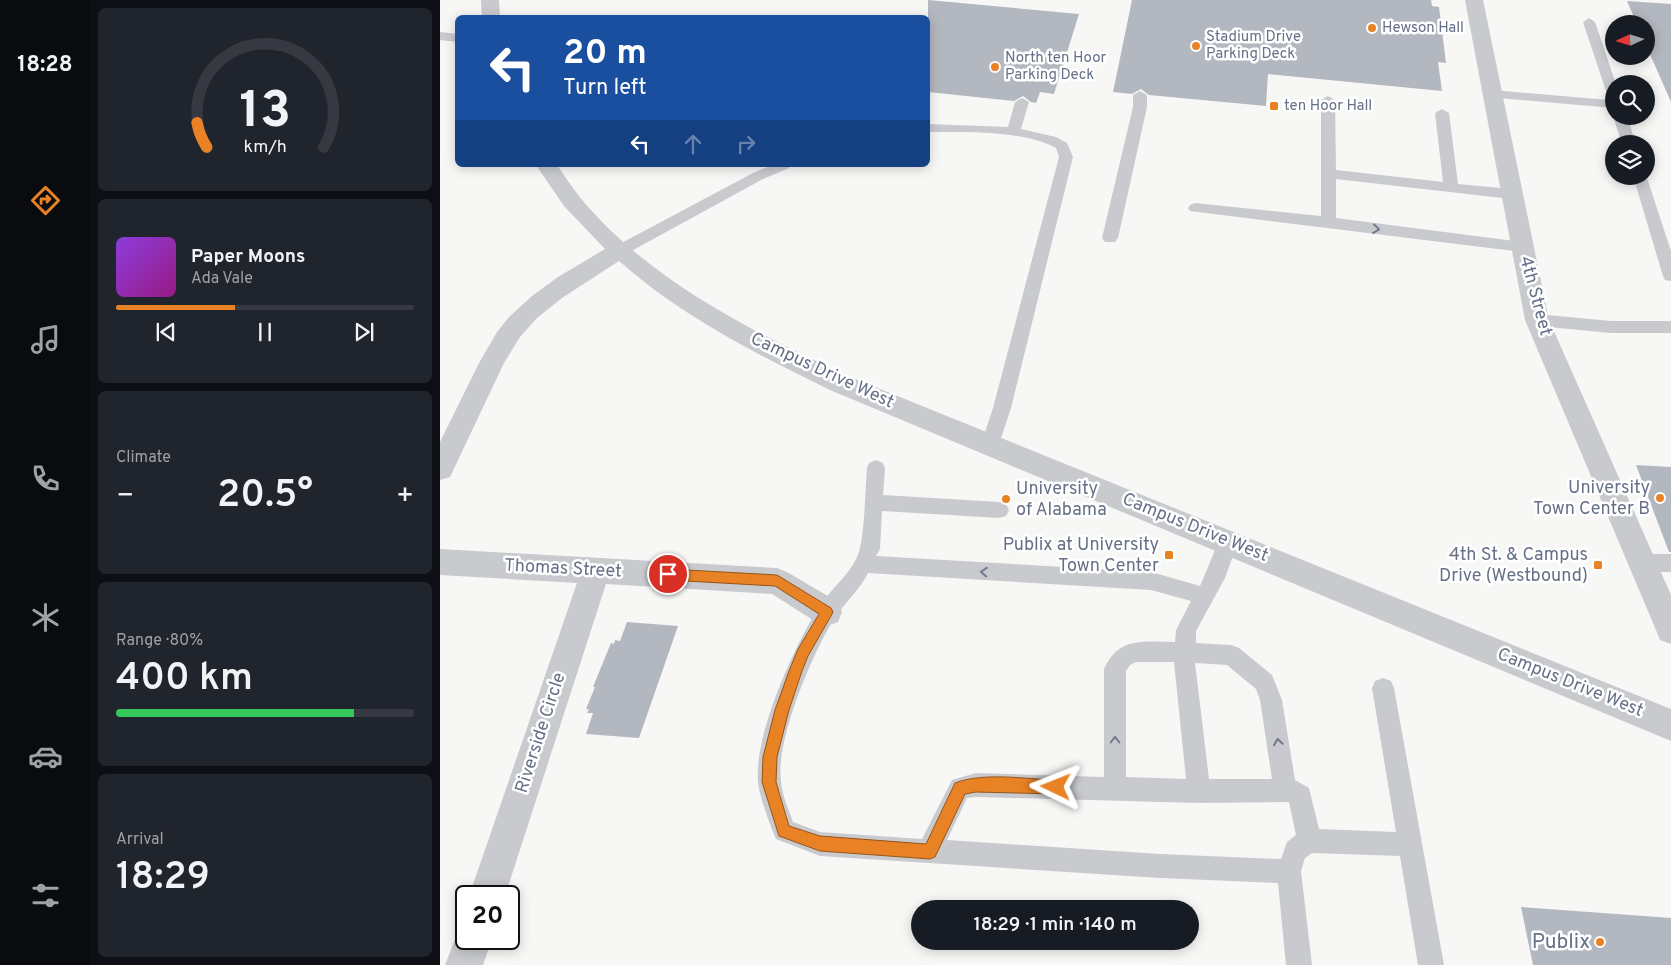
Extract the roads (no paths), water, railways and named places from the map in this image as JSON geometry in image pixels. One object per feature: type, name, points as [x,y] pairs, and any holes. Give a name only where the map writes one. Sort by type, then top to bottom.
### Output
[{"type":"street","points":[[490,0],[491,15]]},
{"type":"street","name":"4th Street","points":[[1474,0],[1537,320],[1671,630]]},
{"type":"street","name":"Campus Drive West","points":[[548,167],[589,219],[620,250],[661,283],[725,324],[787,359],[839,383],[1671,725]]},
{"type":"street","points":[[440,469],[491,365],[517,324],[545,298],[620,250]]},
{"type":"street","name":"Thomas Street","points":[[440,562],[777,581],[827,612]]},
{"type":"street","name":"Riverside Circle","points":[[491,885],[596,570]]},
{"type":"street","points":[[464,965],[469,950]]},
{"type":"lane","points":[[1589,22],[1607,75]]},
{"type":"lane","points":[[440,36],[455,38]]},
{"type":"lane","points":[[1492,94],[1605,103]]},
{"type":"lane","points":[[1110,238],[1140,107],[1140,95]]},
{"type":"lane","points":[[1328,100],[1328,222]]},
{"type":"lane","points":[[1013,133],[1022,102]]},
{"type":"lane","points":[[1442,114],[1451,188]]},
{"type":"lane","points":[[930,128],[1013,133],[1044,137],[1057,142],[1064,151],[1066,164],[1002,408],[990,444]]},
{"type":"lane","points":[[748,167],[758,176]]},
{"type":"lane","points":[[620,250],[758,176],[779,167]]},
{"type":"lane","points":[[1329,174],[1511,194]]},
{"type":"lane","points":[[1644,185],[1665,235],[1671,276]]},
{"type":"lane","points":[[1194,208],[1328,222],[1369,229],[1522,246]]},
{"type":"lane","points":[[1537,320],[1611,327],[1671,327]]},
{"type":"lane","points":[[876,468],[870,549],[863,564],[827,612],[803,654],[782,710],[770,757],[769,782],[784,831],[820,844],[1160,866],[1289,871]]},
{"type":"lane","points":[[873,502],[999,510]]},
{"type":"lane","points":[[1199,791],[1184,652],[1186,630],[1215,578],[1228,542]]},
{"type":"lane","points":[[1641,563],[1671,563]]},
{"type":"lane","points":[[863,564],[1151,581],[1205,596]]},
{"type":"lane","points":[[1115,788],[1115,669],[1122,658],[1134,652],[1184,652],[1231,655],[1264,682],[1271,700],[1285,790]]},
{"type":"lane","points":[[1383,688],[1431,965]]},
{"type":"lane","points":[[930,851],[960,788],[976,785],[1199,791],[1292,790],[1301,796],[1310,841]]},
{"type":"lane","points":[[1299,965],[1289,871],[1295,850],[1310,841],[1410,844]]},
{"type":"place","name":"Hewson Hall","points":[[1372,28]]},
{"type":"place","name":"Stadium Drive Parking Deck","points":[[1196,46]]},
{"type":"place","name":"North ten Hoor Parking Deck","points":[[995,67]]},
{"type":"place","name":"ten Hoor Hall","points":[[1274,106]]},
{"type":"place","name":"University Town Center B","points":[[1660,498]]},
{"type":"place","name":"University of Alabama","points":[[1006,499]]},
{"type":"place","name":"Publix at University Town Center","points":[[1169,555]]},
{"type":"place","name":"4th St. & Campus Drive (Westbound)","points":[[1598,565]]},
{"type":"place","name":"Publix","points":[[1600,942]]}]
